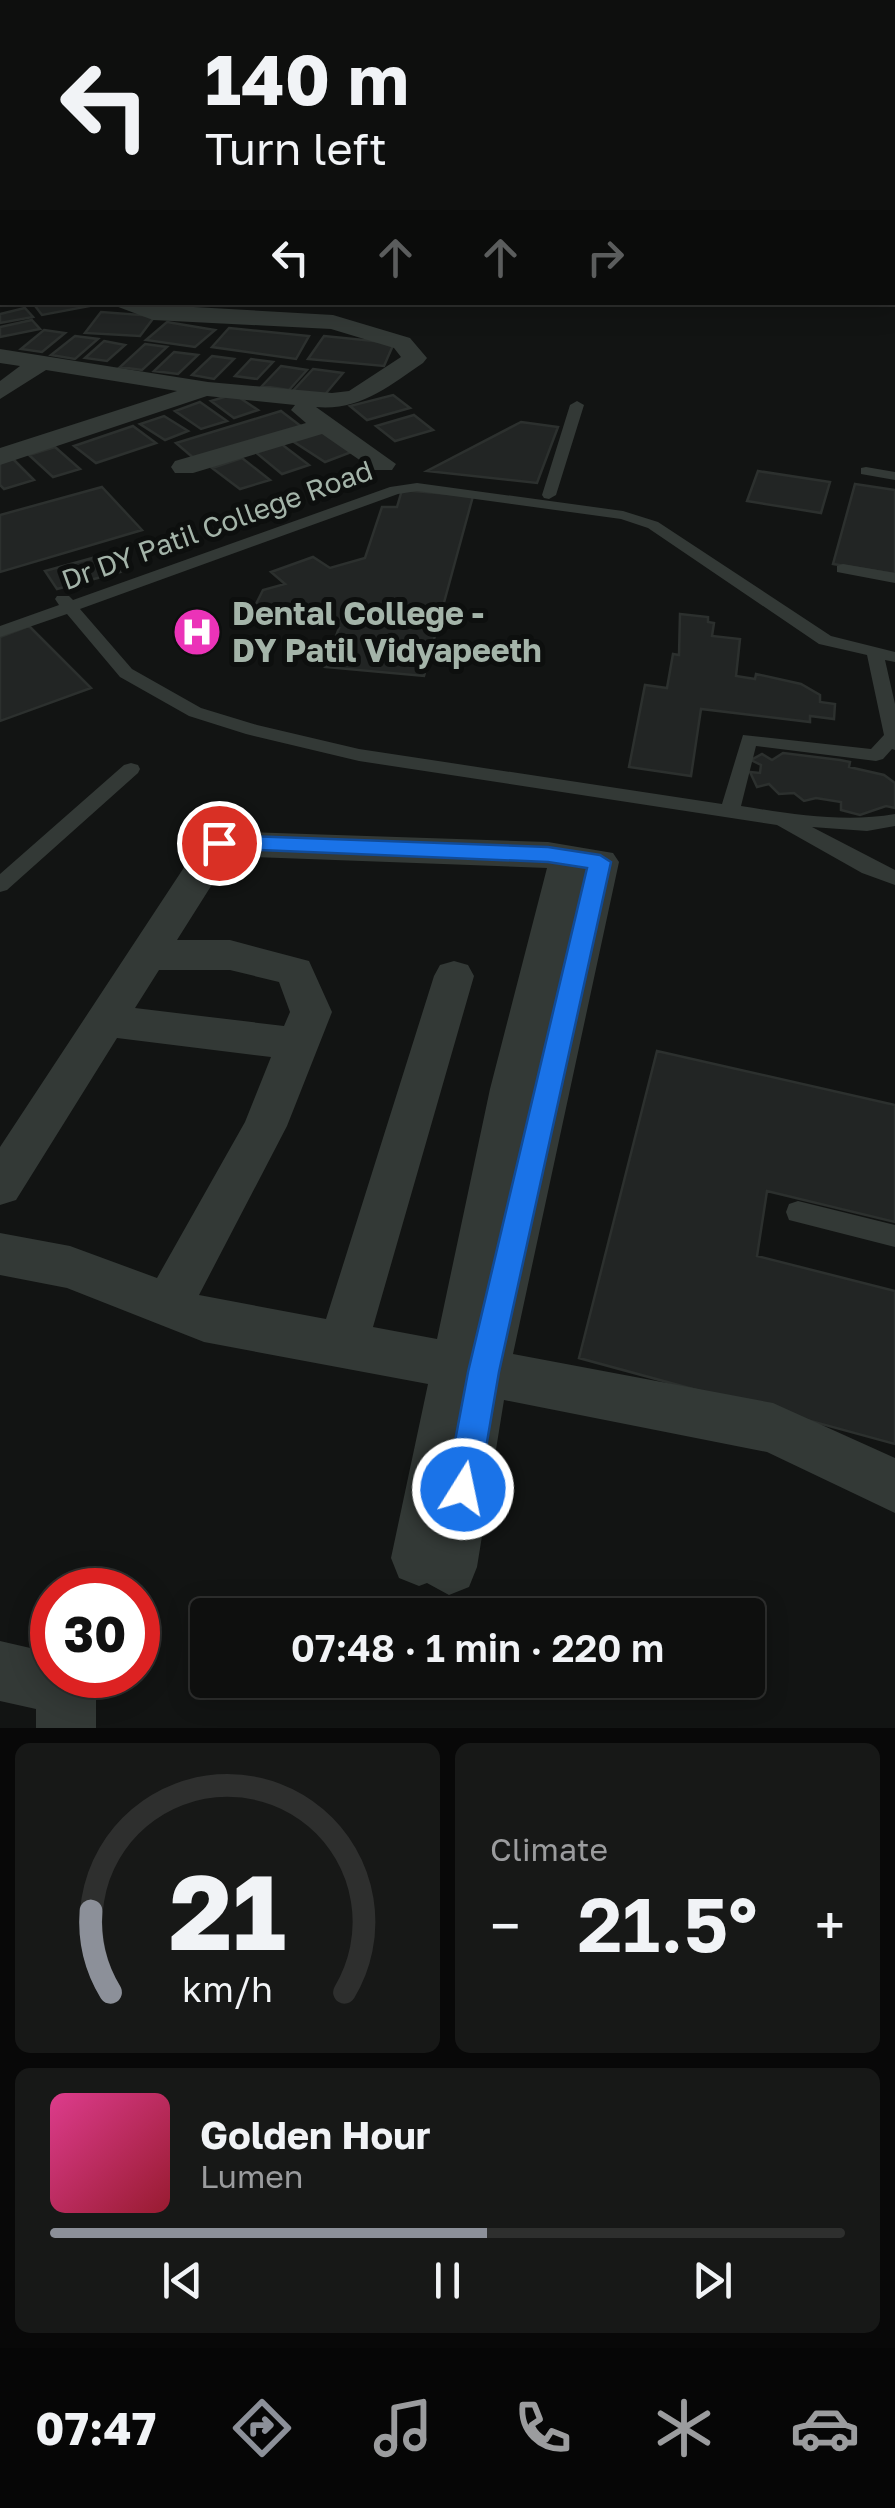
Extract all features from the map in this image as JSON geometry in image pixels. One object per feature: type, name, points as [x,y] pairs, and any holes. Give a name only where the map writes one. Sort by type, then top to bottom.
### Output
[{"type":"street","points":[[0,356],[208,390],[332,401],[356,397],[413,362],[415,355],[402,343],[333,322],[152,313],[126,305]]},
{"type":"street","points":[[0,392],[38,365]]},
{"type":"street","points":[[0,457],[208,390]]},
{"type":"street","points":[[290,400],[383,464]]},
{"type":"street","points":[[184,467],[326,425]]},
{"type":"street","points":[[0,1186],[219,843],[600,862],[470,1369],[434,1562]]},
{"type":"street","points":[[148,954],[230,955],[295,970],[311,1012],[266,1126],[168,1305]]},
{"type":"street","points":[[343,1345],[454,976]]},
{"type":"street","points":[[107,1021],[298,1044]]},
{"type":"street","points":[[0,1254],[70,1266],[204,1319],[773,1428],[895,1486]]},
{"type":"street","points":[[0,1671],[66,1686],[66,1728]]},
{"type":"lane","points":[[548,495],[577,404]]},
{"type":"lane","points":[[866,471],[895,476]]},
{"type":"lane","name":"Dr DY Patil College Road","points":[[0,632],[66,602],[404,478],[650,512],[676,524],[838,633],[884,651]]},
{"type":"lane","name":"Dr DY Patil College Road","points":[[0,620],[66,602],[395,490],[416,487],[622,515],[654,525],[824,640],[884,651]]},
{"type":"lane","points":[[843,569],[895,578]]},
{"type":"lane","points":[[66,602],[126,673],[195,712],[252,730],[358,755],[782,819],[867,825],[895,820]]},
{"type":"lane","points":[[730,810],[749,739],[876,755],[893,741],[884,651]]},
{"type":"lane","points":[[0,885],[131,769]]},
{"type":"lane","points":[[782,819],[869,868],[895,878]]},
{"type":"lane","points":[[798,1212],[895,1236]]},
{"type":"building","points":[[34,305],[90,306],[42,315]]},
{"type":"building","points":[[25,308],[33,317],[0,323],[0,314]]},
{"type":"building","points":[[101,312],[155,316],[140,336],[85,333]]},
{"type":"building","points":[[32,320],[40,329],[0,337],[0,327]]},
{"type":"building","points":[[167,322],[215,330],[195,347],[146,340]]},
{"type":"building","points":[[229,328],[309,336],[296,359],[212,347]]},
{"type":"building","points":[[44,330],[65,333],[42,352],[21,349]]},
{"type":"building","points":[[75,336],[98,339],[75,359],[51,355]]},
{"type":"building","points":[[324,336],[394,343],[384,366],[308,359]]},
{"type":"building","points":[[104,341],[125,345],[107,361],[85,358]]},
{"type":"building","points":[[145,344],[167,347],[142,370],[120,367]]},
{"type":"building","points":[[174,352],[198,355],[178,374],[154,371]]},
{"type":"building","points":[[212,356],[234,359],[214,379],[192,375]]},
{"type":"building","points":[[251,359],[273,362],[257,379],[235,376]]},
{"type":"building","points":[[281,366],[307,370],[289,390],[262,386]]},
{"type":"building","points":[[313,369],[343,373],[322,398],[291,393]]},
{"type":"building","points":[[234,394],[258,410],[234,418],[211,401]]},
{"type":"building","points":[[393,395],[410,408],[367,420],[350,406]]},
{"type":"building","points":[[200,402],[227,421],[201,429],[175,411]]},
{"type":"building","points":[[281,411],[302,427],[196,460],[176,443]]},
{"type":"building","points":[[414,415],[433,430],[395,441],[376,426]]},
{"type":"building","points":[[164,416],[188,431],[165,440],[140,424]]},
{"type":"building","points":[[521,422],[558,427],[537,483],[427,471]]},
{"type":"building","points":[[133,426],[156,443],[96,463],[74,446]]},
{"type":"building","points":[[320,430],[354,451],[325,462],[291,440]]},
{"type":"building","points":[[280,443],[309,465],[282,474],[254,451]]},
{"type":"building","points":[[55,447],[80,469],[53,477],[29,455]]},
{"type":"building","points":[[242,458],[270,480],[240,489],[212,468]]},
{"type":"building","points":[[13,459],[34,480],[4,489],[0,485],[0,463]]},
{"type":"building","points":[[758,471],[830,482],[821,513],[747,501]]},
{"type":"building","points":[[855,484],[895,490],[895,574],[833,564]]},
{"type":"building","points":[[102,487],[142,530],[0,572],[0,515]]},
{"type":"building","points":[[402,490],[473,496],[424,676],[325,667],[339,628],[269,622],[273,613],[260,612],[264,605],[256,604],[263,590],[285,584],[271,572],[313,557],[330,568],[365,558],[382,507],[397,507]]},
{"type":"building","points":[[107,554],[120,572],[57,589],[45,571]]},
{"type":"building","points":[[680,614],[708,617],[708,622],[714,623],[712,636],[740,639],[736,676],[755,679],[756,674],[801,684],[820,695],[820,702],[835,704],[834,719],[810,716],[810,722],[701,709],[691,776],[629,767],[645,685],[667,688],[673,654],[679,655]]},
{"type":"building","points":[[29,626],[91,688],[0,721],[0,637]]},
{"type":"building","points":[[783,753],[850,762],[849,767],[884,775],[895,783],[895,808],[886,806],[860,815],[841,810],[841,802],[816,798],[804,801],[794,793],[779,794],[769,784],[757,787],[750,772],[760,773],[761,765],[751,760],[762,754],[772,760]]},
{"type":"building","points":[[657,1051],[895,1105],[895,1222],[767,1191],[757,1256],[895,1291],[895,1444],[579,1358]]},
{"type":"place","name":"Dental College - DY Patil Vidyapeeth","points":[[197,632]]},
{"type":"route","points":[[219,843],[548,855],[600,862],[483,1372],[463,1489]]}]
